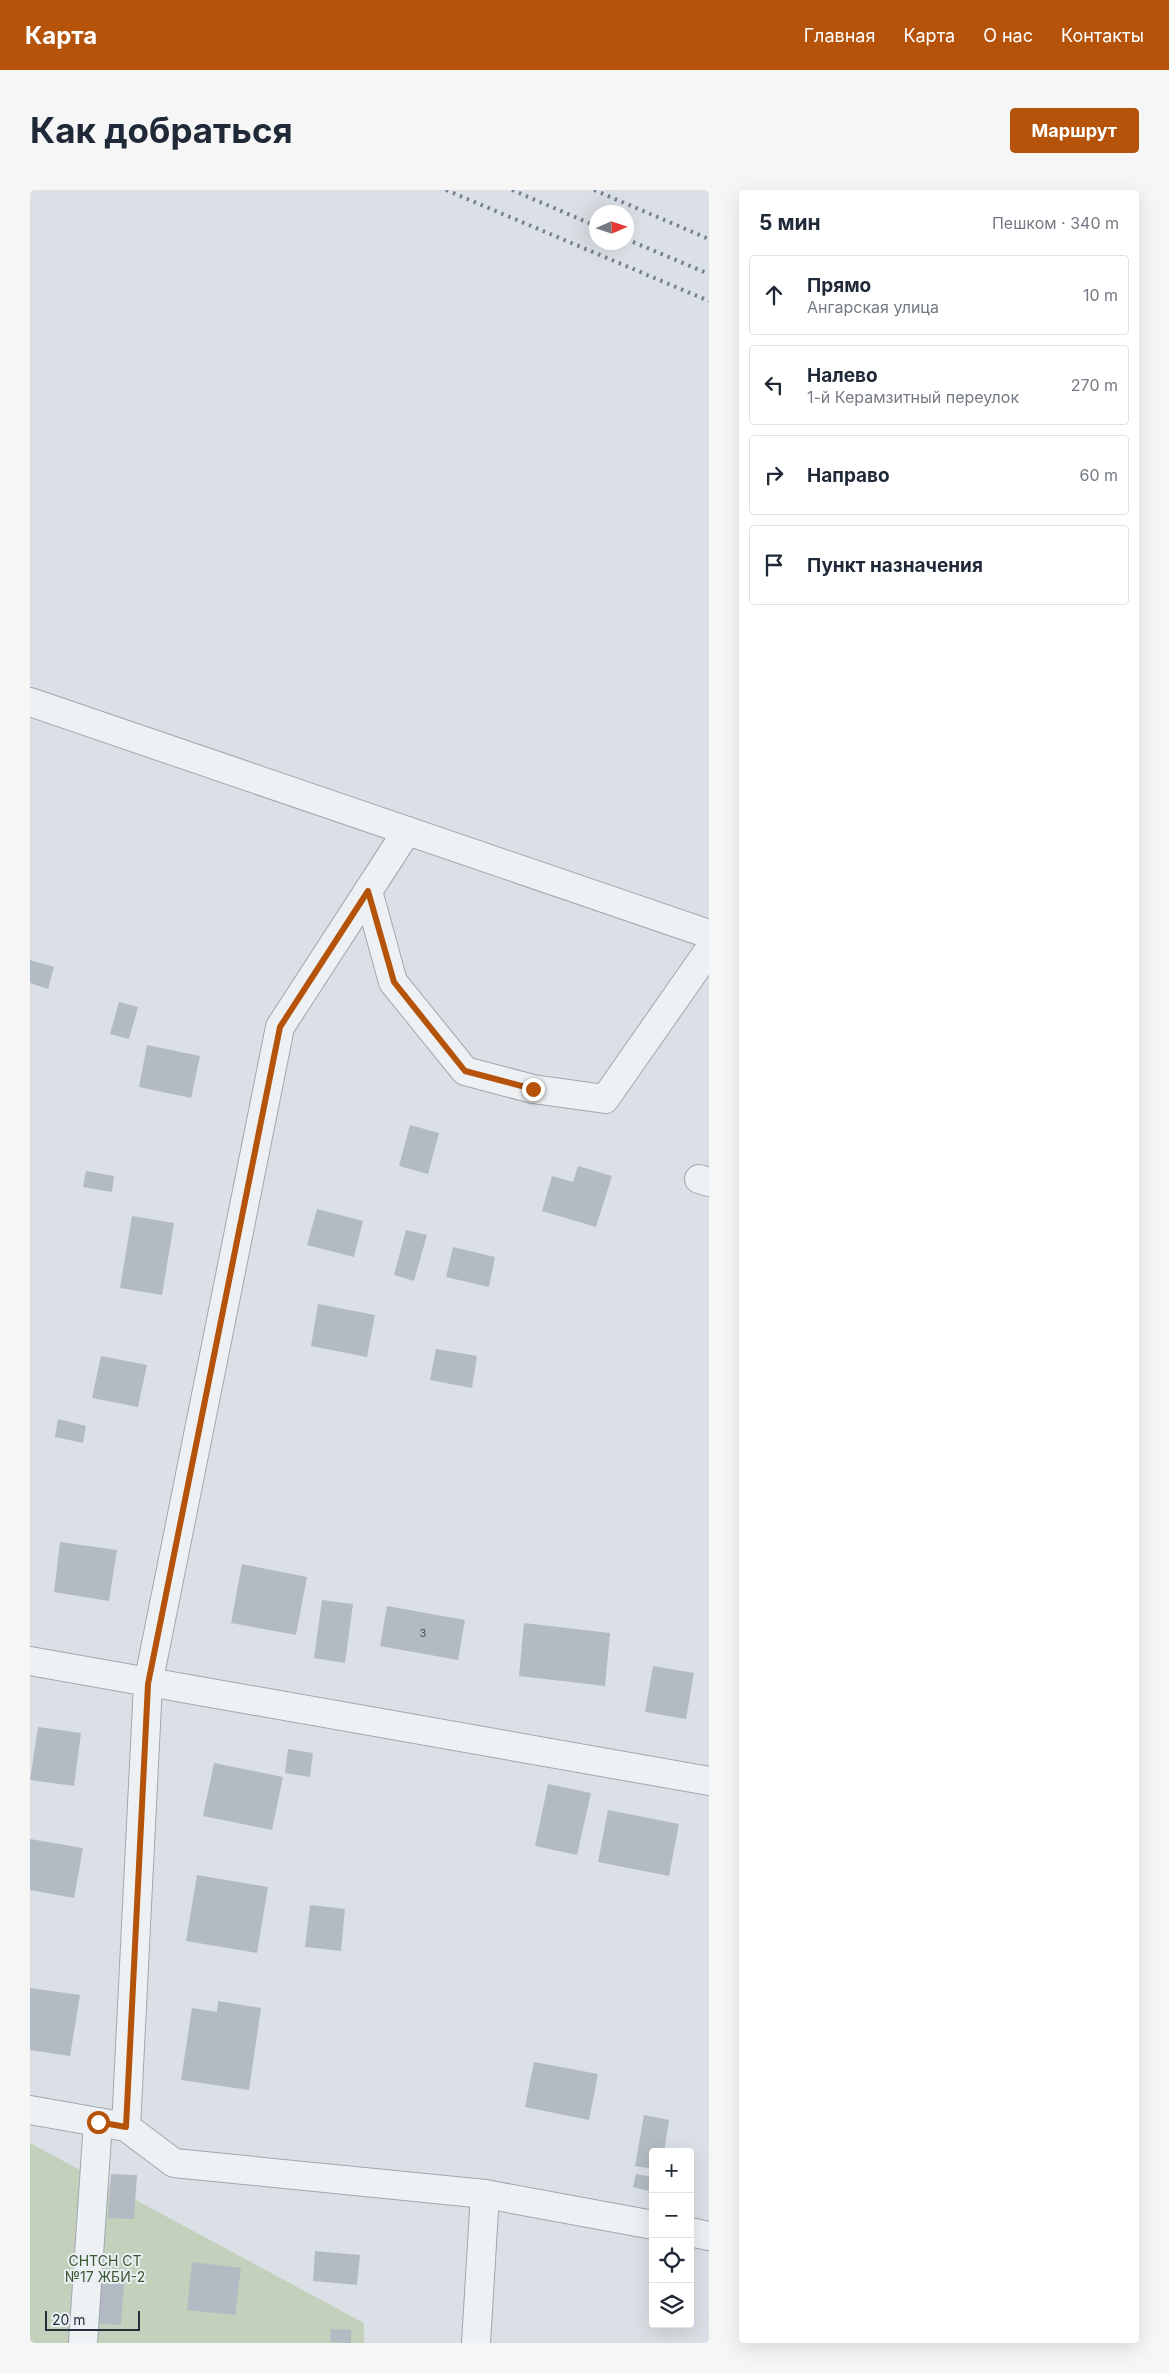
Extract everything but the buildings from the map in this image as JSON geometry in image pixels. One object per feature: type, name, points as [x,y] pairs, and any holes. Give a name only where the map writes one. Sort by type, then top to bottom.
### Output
[{"type":"street","points":[[30,702],[709,934]]},
{"type":"street","points":[[126,2127],[148,1684],[280,1027],[407,831]]},
{"type":"street","points":[[368,891],[394,982],[465,1071],[533,1089],[605,1099],[709,950]]},
{"type":"street","points":[[30,1661],[148,1684],[709,1781]]},
{"type":"street","points":[[30,2110],[126,2127],[174,2163],[485,2194],[649,2224]]},
{"type":"street","points":[[83,2343],[98,2122]]},
{"type":"street","points":[[476,2343],[485,2194]]},
{"type":"street","points":[[694,2233],[709,2236]]},
{"type":"green space","name":"СНТСН СТ №17 ЖБИ-2","points":[[30,2143],[364,2323],[364,2343],[30,2343]]},
{"type":"railway","points":[[446,190],[709,301]]},
{"type":"railway","points":[[512,190],[589,223]]},
{"type":"railway","points":[[594,190],[709,239]]},
{"type":"railway","points":[[634,242],[709,274]]},
{"type":"route","points":[[98,2122],[126,2127],[148,1684],[280,1027],[368,891],[394,982],[465,1071],[533,1089]]}]
